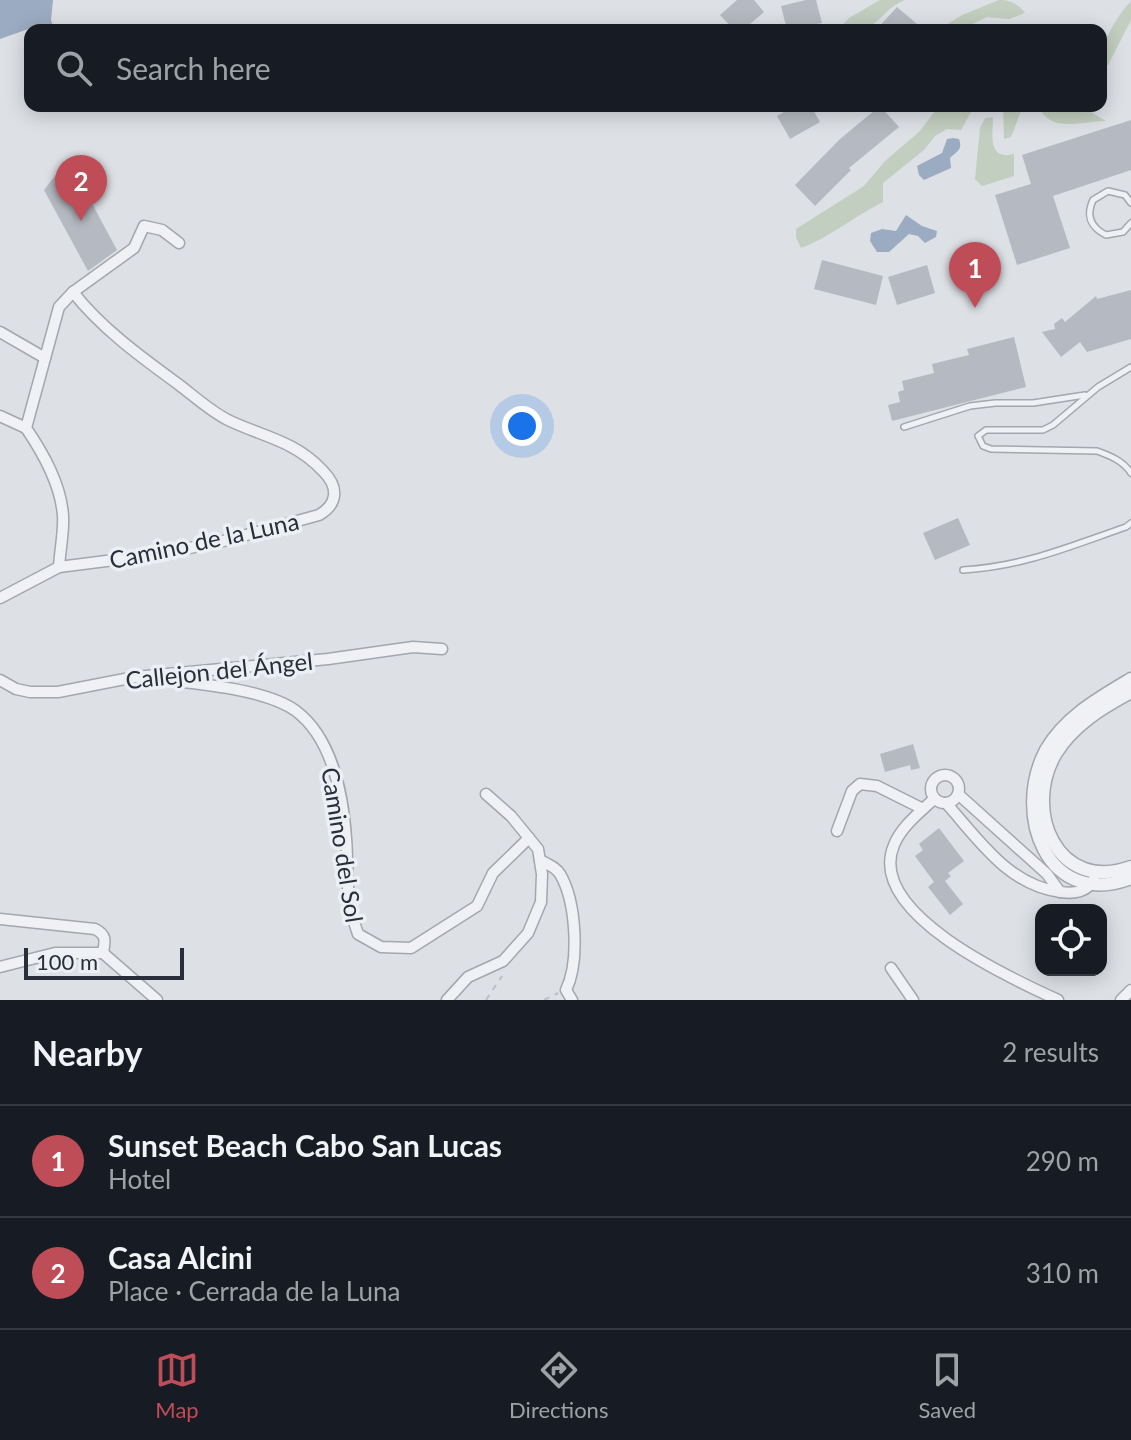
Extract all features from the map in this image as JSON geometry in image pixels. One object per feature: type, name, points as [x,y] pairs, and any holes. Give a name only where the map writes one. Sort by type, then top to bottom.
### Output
[{"type":"street","points":[[26,428],[61,303],[126,255],[138,242],[144,226],[162,230],[179,243]]},
{"type":"street","name":"Camino de la Luna","points":[[59,567],[161,554],[296,523],[328,510],[335,493],[324,472],[302,452],[272,436],[224,418],[140,355],[73,292]]},
{"type":"street","points":[[0,332],[45,358]]},
{"type":"street","points":[[0,416],[26,428],[47,462],[63,515],[59,567],[0,598]]},
{"type":"street","name":"Callejon del Ángel","points":[[0,680],[16,689],[30,692],[58,692],[135,677],[328,659],[413,647],[442,649]]},
{"type":"street","name":"Camino del Sol","points":[[135,677],[263,696],[296,711],[321,739],[333,769],[346,838],[348,908],[358,934],[381,947],[411,948],[477,906],[493,873],[529,838]]},
{"type":"street","points":[[1052,750],[1060,730],[1078,713],[1131,679]]},
{"type":"street","points":[[1131,692],[1079,725],[1052,750],[1039,768],[1034,790],[1035,820],[1043,850],[1065,875],[1111,884],[1131,878]]},
{"type":"street","points":[[934,799],[931,786],[940,776],[949,776],[957,782],[958,794],[953,801],[946,803]]},
{"type":"street","points":[[837,831],[854,787],[860,784],[877,786],[923,809]]},
{"type":"street","points":[[447,1000],[468,977],[503,961],[528,933],[541,902],[538,849],[511,816],[486,794]]},
{"type":"street","points":[[958,794],[1047,874],[1060,892]]},
{"type":"street","points":[[934,799],[946,803],[1003,866],[1036,887],[1075,892],[1094,880],[1131,867]]},
{"type":"street","points":[[934,799],[900,835],[891,854],[895,884],[906,903],[920,918],[985,965],[1058,1000]]},
{"type":"street","points":[[540,860],[559,871],[571,901],[574,928],[569,995]]},
{"type":"street","points":[[0,919],[95,929],[102,932],[106,939],[103,953]]},
{"type":"street","points":[[0,967],[55,953],[103,953],[157,1000]]},
{"type":"street","points":[[891,968],[913,1000]]},
{"type":"street","points":[[1121,1000],[1131,990]]},
{"type":"lane","points":[[1131,202],[1117,191],[1100,194],[1093,200],[1089,216],[1093,227],[1106,235],[1123,232],[1131,223]]},
{"type":"lane","points":[[1131,367],[1086,395],[1053,425],[1043,430],[986,430],[979,434],[983,446],[991,449],[1097,451],[1112,456],[1131,473]]},
{"type":"lane","points":[[904,427],[970,406],[1033,403],[1086,395]]},
{"type":"lane","points":[[963,570],[1027,562],[1131,523]]},
{"type":"path","points":[[486,1000],[502,976]]},
{"type":"path","points":[[544,1000],[569,995]]},
{"type":"green space","points":[[880,0],[905,0],[873,24],[844,24]]},
{"type":"green space","points":[[999,0],[1014,3],[1025,13],[1009,19],[987,17],[973,24],[948,24]]},
{"type":"green space","points":[[1131,1],[1131,20],[1107,65],[1107,39]]},
{"type":"green space","points":[[934,112],[971,112],[961,130],[947,129],[935,136],[924,150],[883,183],[883,202],[801,248],[796,229],[864,186],[885,161],[919,132]]},
{"type":"green space","points":[[1003,112],[1021,112],[1011,137],[1004,139]]},
{"type":"green space","points":[[1042,112],[1091,112],[1106,121],[1068,124],[1050,120]]},
{"type":"green space","points":[[993,117],[995,150],[999,154],[1014,154],[1014,176],[982,186],[975,179],[980,128],[985,118]]},
{"type":"water","points":[[0,0],[53,0],[52,24],[24,24],[24,30],[0,39]]},
{"type":"water","points":[[947,139],[959,139],[960,146],[950,158],[951,168],[924,180],[917,166],[942,153]]},
{"type":"water","points":[[906,215],[922,226],[937,231],[936,237],[925,243],[918,236],[909,234],[889,252],[877,252],[870,241],[871,233],[882,229],[896,231]]},
{"type":"building","points":[[737,0],[754,0],[764,12],[750,24],[728,24],[720,15]]},
{"type":"building","points":[[816,0],[822,23],[786,24],[781,6]]},
{"type":"building","points":[[897,7],[917,24],[881,24]]},
{"type":"building","points":[[784,112],[814,112],[820,122],[790,139],[777,116]]},
{"type":"building","points":[[873,112],[885,112],[899,127],[849,168],[851,170],[815,206],[795,185],[840,139]]},
{"type":"building","points":[[1131,120],[1131,170],[1053,196],[1070,248],[1017,265],[995,195],[1031,184],[1022,155]]},
{"type":"building","points":[[68,159],[117,250],[88,271],[44,190]]},
{"type":"building","points":[[822,260],[883,276],[876,305],[814,289]]},
{"type":"building","points":[[927,265],[935,293],[897,305],[888,277]]},
{"type":"building","points":[[1131,290],[1131,339],[1087,352],[1080,342],[1061,357],[1042,332],[1055,329],[1054,324],[1062,318],[1065,322],[1096,296],[1097,299]]},
{"type":"building","points":[[1014,337],[1026,387],[892,421],[888,405],[900,402],[898,392],[904,390],[902,381],[934,373],[932,364],[969,355],[967,349]]},
{"type":"building","points":[[958,518],[970,545],[935,560],[923,533]]},
{"type":"building","points":[[913,744],[920,768],[911,770],[910,765],[885,772],[880,754]]},
{"type":"building","points":[[939,828],[964,861],[948,873],[951,876],[945,881],[963,904],[950,915],[928,887],[934,882],[915,856],[923,850],[919,844]]},
{"type":"place","name":"Casa Alcini","points":[[81,221]]},
{"type":"place","name":"Sunset Beach Cabo San Lucas","points":[[975,308]]}]
